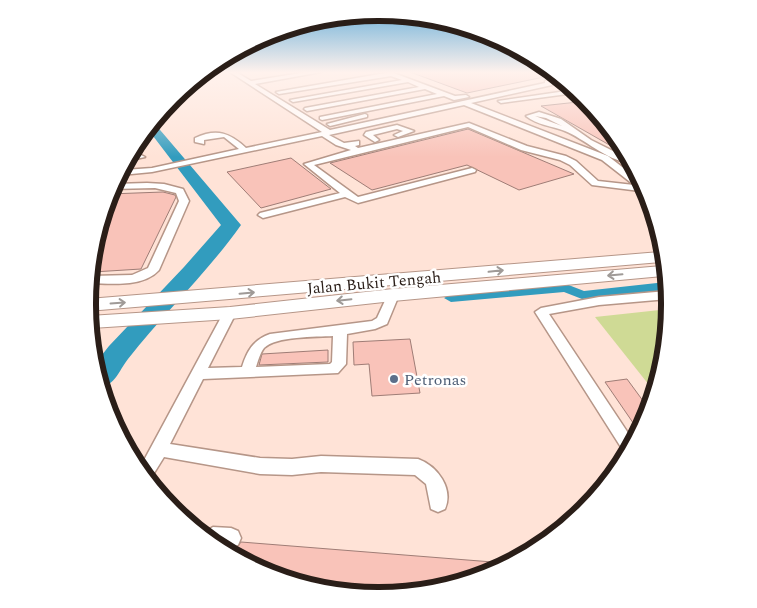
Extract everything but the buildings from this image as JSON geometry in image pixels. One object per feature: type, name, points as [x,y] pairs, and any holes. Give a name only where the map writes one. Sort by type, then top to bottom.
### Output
[{"type":"highway","name":"Jalan Bukit Tengah","points":[[96,304],[657,257]]},
{"type":"highway","name":"Jalan Bukit Tengah","points":[[96,322],[188,317],[393,295],[659,271]]},
{"type":"street","points":[[278,100],[354,146]]},
{"type":"street","points":[[300,104],[320,100]]},
{"type":"street","points":[[307,109],[354,100]]},
{"type":"street","points":[[315,114],[383,100]]},
{"type":"street","points":[[322,118],[412,100]]},
{"type":"street","points":[[330,124],[443,100]]},
{"type":"street","points":[[459,100],[605,158],[632,179]]},
{"type":"street","points":[[129,172],[152,170],[331,133],[477,100]]},
{"type":"street","points":[[479,109],[514,103],[528,105],[544,100]]},
{"type":"street","points":[[528,105],[530,116],[556,127],[567,129],[588,142],[620,157]]},
{"type":"street","points":[[331,133],[341,145],[354,146],[470,125],[524,148],[563,158],[574,163],[595,183],[636,188]]},
{"type":"street","points":[[201,142],[198,140],[224,134],[228,135],[244,150]]},
{"type":"street","points":[[375,140],[308,164],[346,194],[354,199],[364,200],[472,170]]},
{"type":"street","points":[[97,280],[148,275],[153,270],[184,201],[180,191],[172,188],[145,185],[122,186]]},
{"type":"street","points":[[263,215],[346,194]]},
{"type":"street","points":[[247,372],[257,348],[261,343],[272,337],[375,325],[382,321],[393,295]]},
{"type":"street","points":[[625,441],[541,312],[599,301],[661,296]]},
{"type":"street","points":[[149,469],[230,313]]},
{"type":"street","points":[[198,374],[336,367],[339,364],[340,330]]},
{"type":"street","points":[[159,449],[260,466],[292,467],[321,464],[418,467],[430,473],[436,482],[438,503]]},
{"type":"green space","points":[[661,310],[659,341],[649,385],[595,317]]},
{"type":"waterway","points":[[104,373],[118,353],[192,272],[231,225],[156,130]]},
{"type":"waterway","points":[[451,298],[566,288],[582,295],[661,287]]},
{"type":"place","name":"Petronas","points":[[394,379]]}]
